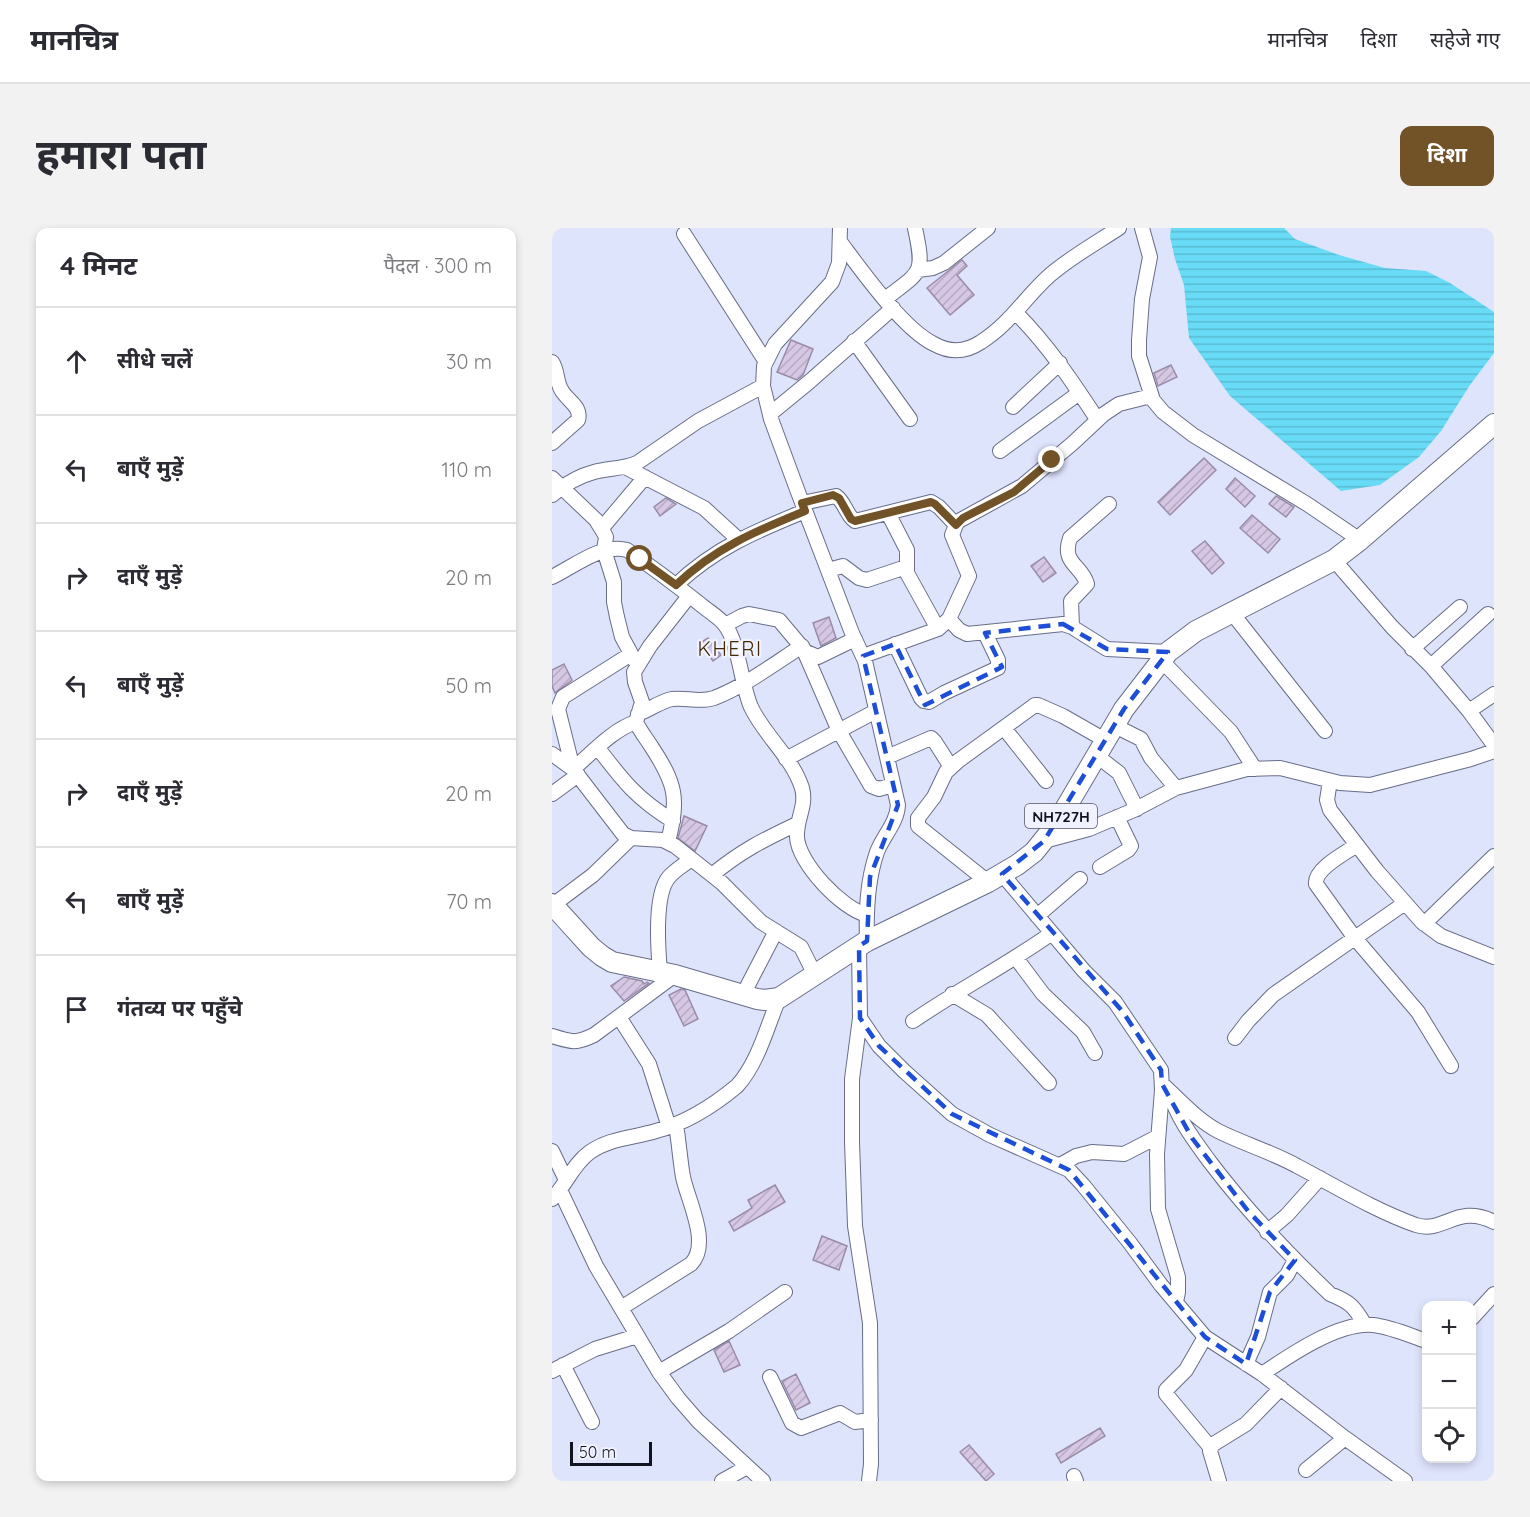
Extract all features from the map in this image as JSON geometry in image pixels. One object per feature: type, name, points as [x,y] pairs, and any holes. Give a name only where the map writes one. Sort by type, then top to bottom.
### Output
[{"type":"highway","name":"NH727H","points":[[779,998],[863,944],[995,878],[1025,859],[1044,841],[1055,826],[1105,740],[1164,656],[1196,631],[1334,560],[1494,424]]},
{"type":"highway","points":[[553,904],[602,956],[625,965],[667,973],[757,999],[779,998]]},
{"type":"street","points":[[840,228],[839,263],[832,282],[775,344],[766,362],[763,386],[770,414],[804,507],[863,656],[897,810],[894,822],[881,844],[870,877],[863,944],[860,1018],[852,1079],[855,1226],[870,1323],[869,1481]]},
{"type":"street","points":[[918,270],[933,268],[944,263],[988,228]]},
{"type":"street","points":[[841,243],[889,304],[926,340],[957,351],[980,343],[1001,328],[1048,276],[1102,232],[1119,228]]},
{"type":"street","points":[[1142,228],[1150,257],[1142,299],[1140,356],[1152,396],[1163,412],[1193,435],[1307,504],[1360,540]]},
{"type":"street","points":[[770,414],[854,341],[914,277],[921,256],[916,230]]},
{"type":"street","points":[[684,234],[766,362]]},
{"type":"street","points":[[1016,313],[1037,334],[1060,363],[1097,419]]},
{"type":"street","points":[[854,341],[910,419]]},
{"type":"street","points":[[552,362],[556,368],[557,382],[561,390],[578,409],[579,416],[578,420],[552,443]]},
{"type":"street","points":[[1013,406],[1060,363]]},
{"type":"street","points":[[668,842],[675,797],[665,768],[637,718],[642,702],[634,676],[634,660],[622,637],[617,617],[612,573],[604,550],[606,537],[596,520],[555,487],[593,472],[637,463],[698,421],[763,386]]},
{"type":"street","points":[[1000,451],[1079,393]]},
{"type":"street","points":[[863,656],[938,629],[949,619],[969,576],[952,535],[956,525],[963,518],[1022,486],[1097,419],[1119,404],[1152,396]]},
{"type":"street","points":[[625,467],[704,508],[739,540]]},
{"type":"street","points":[[602,528],[645,477]]},
{"type":"street","points":[[676,585],[704,560],[804,507],[833,495],[842,502],[851,519],[855,521],[931,502],[956,525]]},
{"type":"street","points":[[1072,627],[1071,601],[1087,584],[1069,558],[1068,543],[1070,538],[1109,504]]},
{"type":"street","points":[[888,513],[907,550],[906,567],[912,583],[938,629]]},
{"type":"street","points":[[552,578],[604,550],[620,548],[627,550],[676,585],[725,625],[736,653],[751,706],[801,785],[804,797],[797,824],[798,846],[807,862],[833,894],[867,915]]},
{"type":"street","points":[[1334,560],[1412,649],[1431,666],[1494,745]]},
{"type":"street","points":[[828,570],[843,566],[859,578],[867,580],[906,567]]},
{"type":"street","points":[[575,772],[558,709],[563,697],[634,660],[650,646],[689,596]]},
{"type":"street","points":[[1412,649],[1460,607]]},
{"type":"street","points":[[1232,613],[1325,731]]},
{"type":"street","points":[[725,625],[749,614],[772,618],[784,623],[812,656],[818,657],[855,639]]},
{"type":"street","points":[[1431,666],[1488,614]]},
{"type":"street","points":[[949,619],[962,633],[986,633],[1063,624],[1072,627],[1107,649],[1164,656],[1231,732],[1256,769]]},
{"type":"street","points":[[895,645],[921,698],[929,702],[998,668],[998,660],[986,633]]},
{"type":"street","points":[[552,794],[598,748],[637,718],[668,700],[712,699],[743,683],[802,646]]},
{"type":"street","points":[[802,646],[839,732],[871,786],[879,789],[893,786]]},
{"type":"street","points":[[1469,711],[1494,694]]},
{"type":"street","points":[[917,822],[951,767],[1032,706],[1038,705],[1063,716],[1105,740],[1141,739],[1151,758],[1176,788]]},
{"type":"street","points":[[786,759],[876,711]]},
{"type":"street","points":[[1004,728],[1046,781]]},
{"type":"street","points":[[887,757],[931,738],[951,767]]},
{"type":"street","points":[[1105,740],[1137,809]]},
{"type":"street","points":[[598,748],[636,795],[651,808],[673,821]]},
{"type":"street","points":[[1044,841],[1089,829],[1137,809],[1176,788],[1216,777],[1256,769],[1280,768],[1330,781],[1370,785],[1494,751]]},
{"type":"street","points":[[552,754],[575,772],[623,834],[631,838],[668,842],[712,875],[761,922],[801,946],[814,975]]},
{"type":"street","points":[[1330,781],[1328,805],[1357,845],[1424,924],[1441,936],[1494,957]]},
{"type":"street","points":[[897,810],[917,822],[925,834],[995,878],[1037,916],[1123,1012],[1161,1070],[1165,1087],[1192,1138],[1229,1188],[1294,1260],[1330,1294],[1349,1302],[1354,1307],[1365,1325]]},
{"type":"street","points":[[1100,867],[1131,846],[1116,817]]},
{"type":"street","points":[[712,875],[737,855],[762,840],[797,824]]},
{"type":"street","points":[[553,904],[593,876],[631,838]]},
{"type":"street","points":[[1357,845],[1321,870],[1315,880],[1316,884],[1389,981],[1410,1002],[1451,1066]]},
{"type":"street","points":[[1424,924],[1494,856]]},
{"type":"street","points":[[552,1036],[581,1042],[619,1017],[667,973],[658,928],[664,884],[691,859]]},
{"type":"street","points":[[1037,916],[1080,879]]},
{"type":"street","points":[[1235,1038],[1273,995],[1405,903]]},
{"type":"street","points":[[748,985],[776,931]]},
{"type":"street","points":[[912,1021],[952,994],[1016,958],[1052,933]]},
{"type":"street","points":[[1016,958],[1043,994],[1083,1032],[1095,1053]]},
{"type":"street","points":[[952,994],[987,1015],[1049,1083]]},
{"type":"street","points":[[558,1182],[590,1152],[607,1143],[629,1136],[672,1126],[712,1105],[737,1086],[743,1079],[779,998]]},
{"type":"street","points":[[619,1017],[648,1064],[672,1126],[699,1241],[698,1253],[691,1264],[621,1308]]},
{"type":"street","points":[[860,1018],[879,1046],[952,1114],[990,1135],[1069,1170],[1205,1337],[1262,1374],[1405,1481]]},
{"type":"street","points":[[1165,1087],[1157,1137],[1158,1209],[1178,1277],[1176,1302]]},
{"type":"street","points":[[1165,1087],[1218,1131],[1281,1156],[1398,1218],[1429,1227],[1457,1216],[1469,1215],[1494,1222]]},
{"type":"street","points":[[1060,1165],[1076,1156],[1092,1152],[1124,1154],[1157,1137]]},
{"type":"street","points":[[552,1150],[558,1182],[596,1266],[659,1372],[698,1421],[763,1481]]},
{"type":"street","points":[[1267,1232],[1287,1215],[1320,1178]]},
{"type":"street","points":[[1246,1364],[1258,1337],[1270,1292],[1287,1275],[1294,1260]]},
{"type":"street","points":[[659,1372],[729,1331],[784,1292]]},
{"type":"street","points":[[1476,1314],[1494,1294]]},
{"type":"street","points":[[1262,1374],[1310,1343],[1365,1325],[1397,1330],[1422,1339]]},
{"type":"street","points":[[592,1422],[558,1368],[595,1349],[637,1336]]},
{"type":"street","points":[[1205,1337],[1186,1370],[1166,1390],[1166,1394],[1210,1448],[1219,1481]]},
{"type":"street","points":[[770,1377],[792,1422],[798,1427],[801,1428],[840,1413],[855,1422],[871,1420]]},
{"type":"street","points":[[1210,1448],[1214,1442],[1246,1424],[1281,1388]]},
{"type":"street","points":[[1306,1470],[1345,1438]]},
{"type":"street","points":[[722,1481],[747,1467]]},
{"type":"street","points":[[1378,1481],[1388,1469]]},
{"type":"highlighted area","points":[[1063,624],[1107,649],[1168,652],[1124,709],[1044,841],[1002,874],[1123,1012],[1161,1070],[1162,1084],[1192,1138],[1248,1211],[1295,1260],[1270,1292],[1246,1364],[1205,1337],[1069,1170],[952,1114],[879,1046],[860,1018],[859,946],[867,941],[870,877],[898,805],[863,656],[895,644],[925,705],[1002,667],[985,633]]},
{"type":"water","points":[[1171,228],[1284,228],[1295,239],[1339,255],[1385,268],[1426,271],[1450,283],[1494,312],[1494,353],[1470,385],[1441,431],[1419,457],[1380,485],[1341,491],[1230,396],[1189,338],[1184,285],[1175,259],[1170,237]]},
{"type":"building","points":[[962,260],[967,266],[957,275],[974,295],[950,315],[927,288]]},
{"type":"building","points":[[791,340],[813,349],[803,375],[797,380],[777,372]]},
{"type":"building","points":[[1171,365],[1177,377],[1158,386],[1154,373]]},
{"type":"building","points":[[1204,458],[1216,470],[1170,515],[1158,502]]},
{"type":"building","points":[[1235,478],[1255,496],[1245,507],[1226,489]]},
{"type":"building","points":[[1276,496],[1294,507],[1286,517],[1269,504]]},
{"type":"building","points":[[666,498],[676,504],[660,516],[654,507]]},
{"type":"building","points":[[1252,515],[1280,539],[1268,553],[1240,528]]},
{"type":"building","points":[[1205,541],[1224,563],[1212,574],[1192,551]]},
{"type":"building","points":[[1044,557],[1056,573],[1043,582],[1031,566]]},
{"type":"building","points":[[829,617],[836,638],[821,646],[813,623]]},
{"type":"building","points":[[708,638],[721,655],[713,661],[700,643]]},
{"type":"building","points":[[564,664],[572,680],[555,693],[552,686],[552,670]]},
{"type":"building","points":[[684,816],[707,826],[695,851],[678,838]]},
{"type":"building","points":[[624,977],[642,981],[644,984],[649,983],[624,1001],[611,986]]},
{"type":"building","points":[[681,989],[685,990],[698,1019],[684,1026],[669,995]]},
{"type":"building","points":[[775,1185],[785,1202],[734,1231],[729,1222],[752,1208],[748,1200]]},
{"type":"building","points":[[822,1236],[847,1246],[839,1270],[813,1260]]},
{"type":"building","points":[[729,1341],[740,1365],[724,1372],[714,1350]]},
{"type":"building","points":[[796,1374],[810,1403],[796,1410],[782,1381]]},
{"type":"building","points":[[1100,1428],[1105,1436],[1061,1463],[1056,1454]]},
{"type":"building","points":[[969,1445],[994,1474],[986,1481],[960,1452]]},
{"type":"district","name":"KHERI","points":[[730,648]]},
{"type":"route","points":[[640,559],[676,585],[713,554],[751,533],[805,511],[802,503],[833,495],[839,498],[851,519],[855,521],[931,502],[956,525],[963,518],[1014,492],[1052,460]]}]
